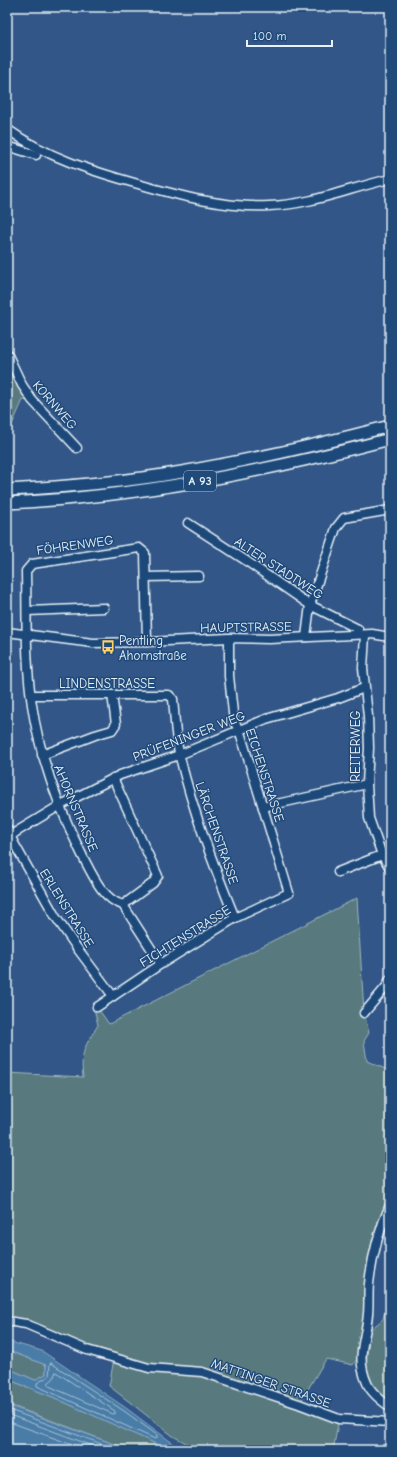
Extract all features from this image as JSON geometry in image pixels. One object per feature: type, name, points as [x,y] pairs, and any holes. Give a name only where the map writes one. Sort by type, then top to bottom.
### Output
[{"type":"highway","name":"A 93","points":[[7,490],[97,483],[182,472],[276,454],[390,426]]},
{"type":"highway","name":"A 93","points":[[7,503],[50,501],[119,494],[179,485],[326,456],[390,439]]},
{"type":"street","points":[[7,129],[33,146],[68,162],[100,174],[174,195],[213,202],[245,206],[269,206],[295,203],[390,179]]},
{"type":"street","points":[[7,146],[36,155]]},
{"type":"street","name":"KORNWEG","points":[[7,354],[22,385],[32,400],[77,448]]},
{"type":"street","points":[[306,637],[310,605],[336,528],[344,518],[390,510]]},
{"type":"street","name":"ALTER STADTWEG","points":[[188,523],[310,605],[358,629]]},
{"type":"street","name":"FÖHRENWEG","points":[[26,635],[26,572],[32,564],[140,548],[146,553],[147,642]]},
{"type":"street","points":[[146,577],[199,576]]},
{"type":"street","points":[[27,611],[104,608]]},
{"type":"street","name":"HAUPTSTRASSE","points":[[7,632],[90,643],[229,638],[269,639],[372,634],[390,637]]},
{"type":"street","name":"AHORNSTRASSE","points":[[26,635],[31,694],[42,754],[50,783],[59,806],[87,866],[104,893],[116,903],[123,905],[161,964]]},
{"type":"street","name":"REITERWEG","points":[[365,635],[363,668],[368,716],[369,748],[367,784],[369,818],[382,855],[390,868]]},
{"type":"street","name":"EICHENSTRASSE","points":[[229,638],[229,676],[234,722],[239,729],[289,893]]},
{"type":"street","name":"PRÜFENINGER WEG","points":[[9,839],[16,832],[59,806],[113,778],[179,755],[266,718],[338,698],[364,688]]},
{"type":"street","name":"LINDENSTRASSE","points":[[31,694],[169,695],[173,699],[179,755]]},
{"type":"street","points":[[42,754],[112,730],[116,724],[112,695]]},
{"type":"street","name":"LÄRCHENSTRASSE","points":[[179,755],[208,848],[235,918]]},
{"type":"street","points":[[113,778],[158,876],[153,883],[123,905]]},
{"type":"street","points":[[263,807],[367,784]]},
{"type":"street","name":"ERLENSTRASSE","points":[[7,828],[9,839],[55,916],[112,996]]},
{"type":"street","points":[[338,872],[382,855]]},
{"type":"street","name":"FICHTENSTRASSE","points":[[97,1007],[161,964],[235,918],[289,893]]},
{"type":"street","points":[[364,1013],[382,992],[390,979]]},
{"type":"street","points":[[390,1204],[375,1245],[369,1284],[368,1316],[361,1353],[367,1384],[378,1397],[390,1407]]},
{"type":"street","name":"MATTINGER STRASSE","points":[[7,1321],[26,1324],[87,1350],[149,1368],[202,1372],[299,1404],[339,1419],[390,1422]]},
{"type":"green space","points":[[7,359],[29,401],[23,400],[7,436]]},
{"type":"green space","points":[[357,898],[364,1013],[369,1033],[364,1041],[367,1061],[390,1071],[390,1205],[383,1220],[361,1353],[353,1365],[326,1359],[299,1404],[339,1419],[333,1450],[199,1450],[173,1436],[109,1386],[114,1359],[7,1321],[7,1073],[83,1077],[82,1061],[84,1050],[98,1025],[95,1013],[97,1007],[109,1024]]},
{"type":"green space","points":[[390,1290],[390,1404],[380,1395],[369,1379],[367,1371],[367,1353],[370,1330],[383,1319]]},
{"type":"green space","points":[[7,1350],[46,1365],[46,1374],[35,1380],[7,1368]]},
{"type":"green space","points":[[7,1379],[53,1397],[163,1447],[164,1450],[130,1450],[7,1404]]},
{"type":"water","points":[[7,1341],[42,1351],[126,1408],[182,1450],[164,1450],[163,1447],[53,1397],[7,1379],[7,1368],[35,1380],[46,1374],[46,1365],[7,1350]]},
{"type":"water","points":[[7,1405],[130,1450],[7,1450]]},
{"type":"place","name":"Pentling Ahornstraße","points":[[108,647]]}]
